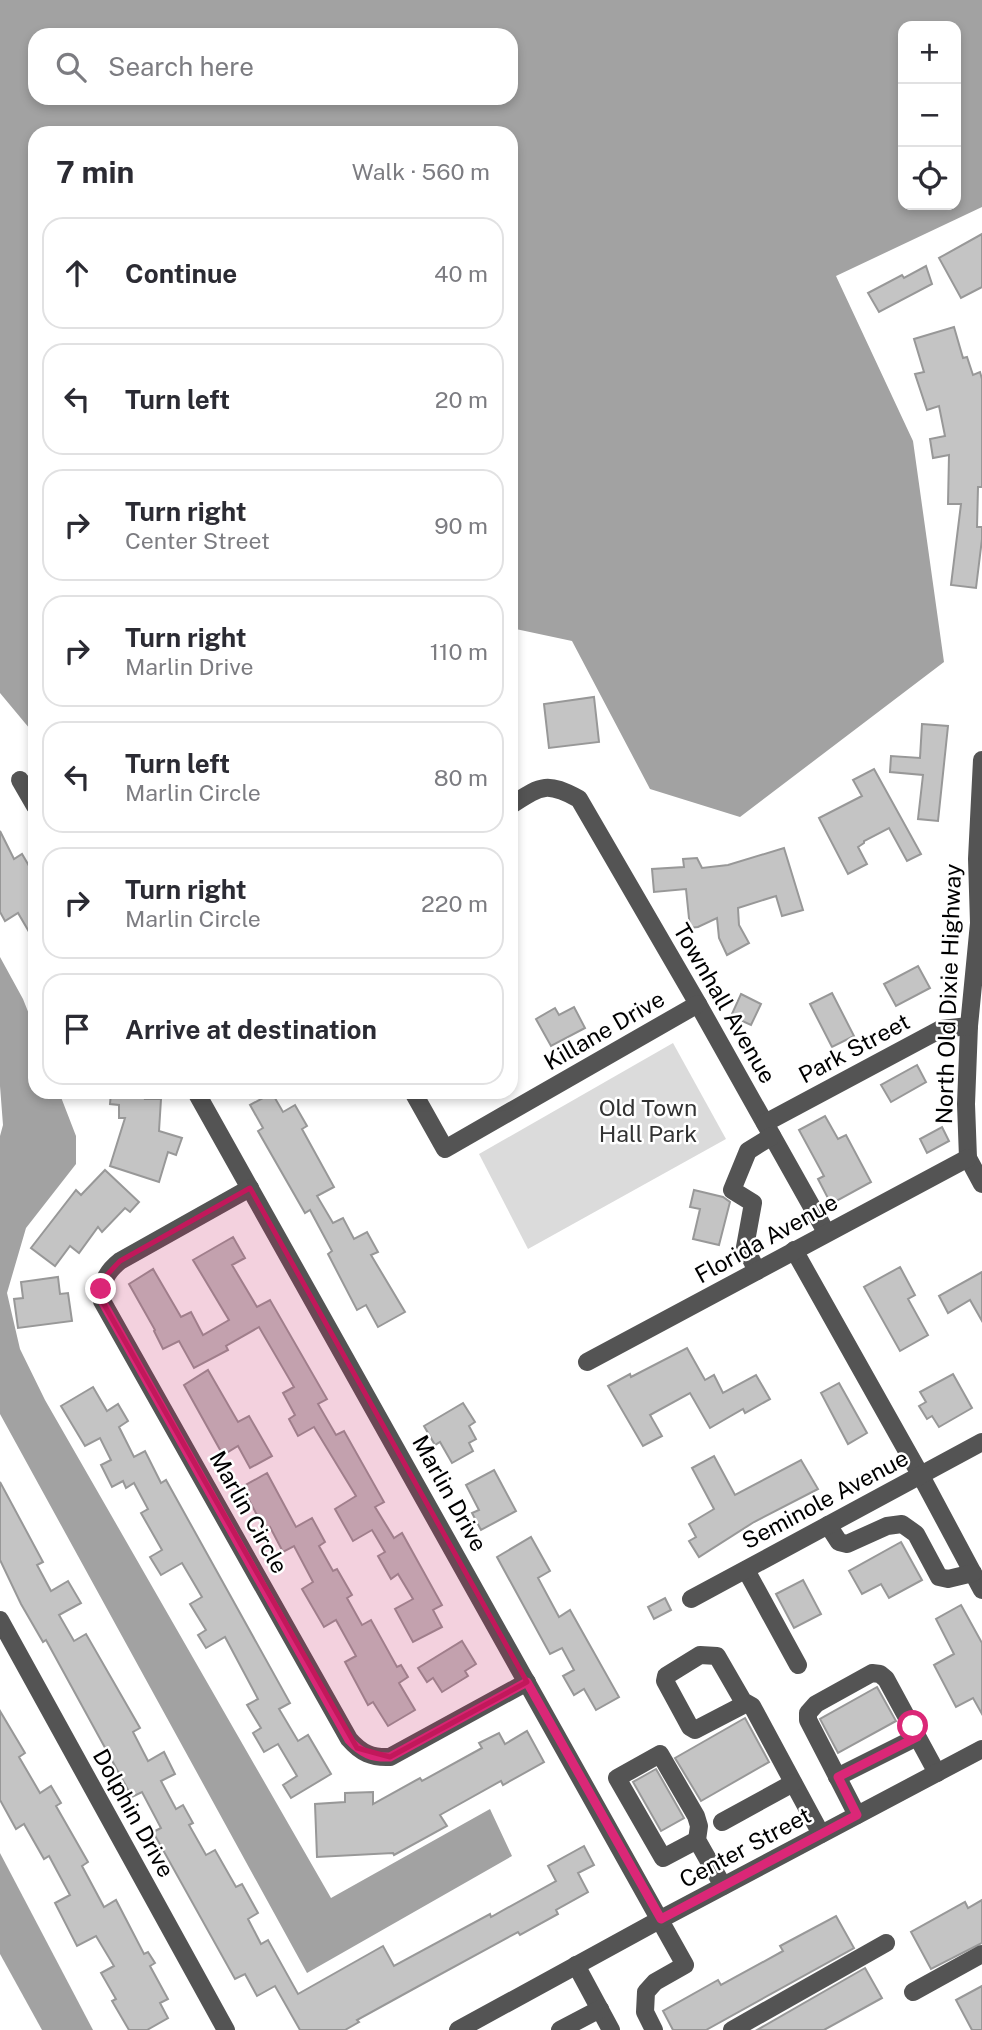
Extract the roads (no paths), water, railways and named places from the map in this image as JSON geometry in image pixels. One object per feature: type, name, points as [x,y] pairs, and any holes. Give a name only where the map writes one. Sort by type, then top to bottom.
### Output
[{"type":"street","name":"North Old Dixie Highway","points":[[982,760],[977,859],[979,923],[965,1104],[968,1158],[982,1184]]},
{"type":"street","points":[[20,780],[28,794]]},
{"type":"street","name":"Townhall Avenue","points":[[518,801],[538,788],[558,788],[579,799],[826,1232]]},
{"type":"street","name":"Killane Drive","points":[[417,1099],[445,1150],[698,1004]]},
{"type":"street","name":"Park Street","points":[[757,1270],[745,1247],[753,1203],[732,1190],[748,1151],[769,1130],[941,1029],[969,1026]]},
{"type":"street","name":"Marlin Drive","points":[[200,1099],[685,1965],[655,1983],[646,1992],[645,2012],[654,2030]]},
{"type":"street","name":"Florida Avenue","points":[[587,1362],[968,1158]]},
{"type":"street","name":"Marlin Circle","points":[[250,1188],[111,1268],[104,1278],[102,1301],[342,1727],[357,1748],[367,1755],[390,1757],[527,1682]]},
{"type":"street","points":[[794,1251],[979,1584]]},
{"type":"street","name":"Seminole Avenue","points":[[691,1600],[982,1442]]},
{"type":"street","points":[[828,1525],[836,1538],[847,1544],[887,1526],[902,1524],[916,1534],[939,1577],[979,1584]]},
{"type":"street","points":[[746,1570],[798,1665]]},
{"type":"street","name":"Dolphin Drive","points":[[0,1620],[226,2030]]},
{"type":"street","points":[[747,1703],[695,1730],[690,1727],[664,1681],[666,1675],[700,1655],[717,1656],[747,1703],[752,1706],[821,1834]]},
{"type":"street","points":[[857,1815],[808,1720],[808,1713],[817,1704],[872,1673],[880,1674],[886,1679],[937,1773]]},
{"type":"street","points":[[838,1777],[917,1737]]},
{"type":"street","name":"Center Street","points":[[459,2030],[661,1919],[982,1749]]},
{"type":"street","points":[[697,1840],[663,1858],[617,1777],[660,1754],[696,1816],[699,1826],[697,1840],[723,1886]]},
{"type":"street","points":[[722,1822],[793,1783]]},
{"type":"street","points":[[732,2030],[886,1943]]},
{"type":"street","points":[[913,1992],[982,1954]]},
{"type":"street","points":[[576,1965],[611,2030]]},
{"type":"street","points":[[560,2030],[600,2009]]},
{"type":"park label","name":"Old Town Hall Park","points":[[648,1120]]}]
